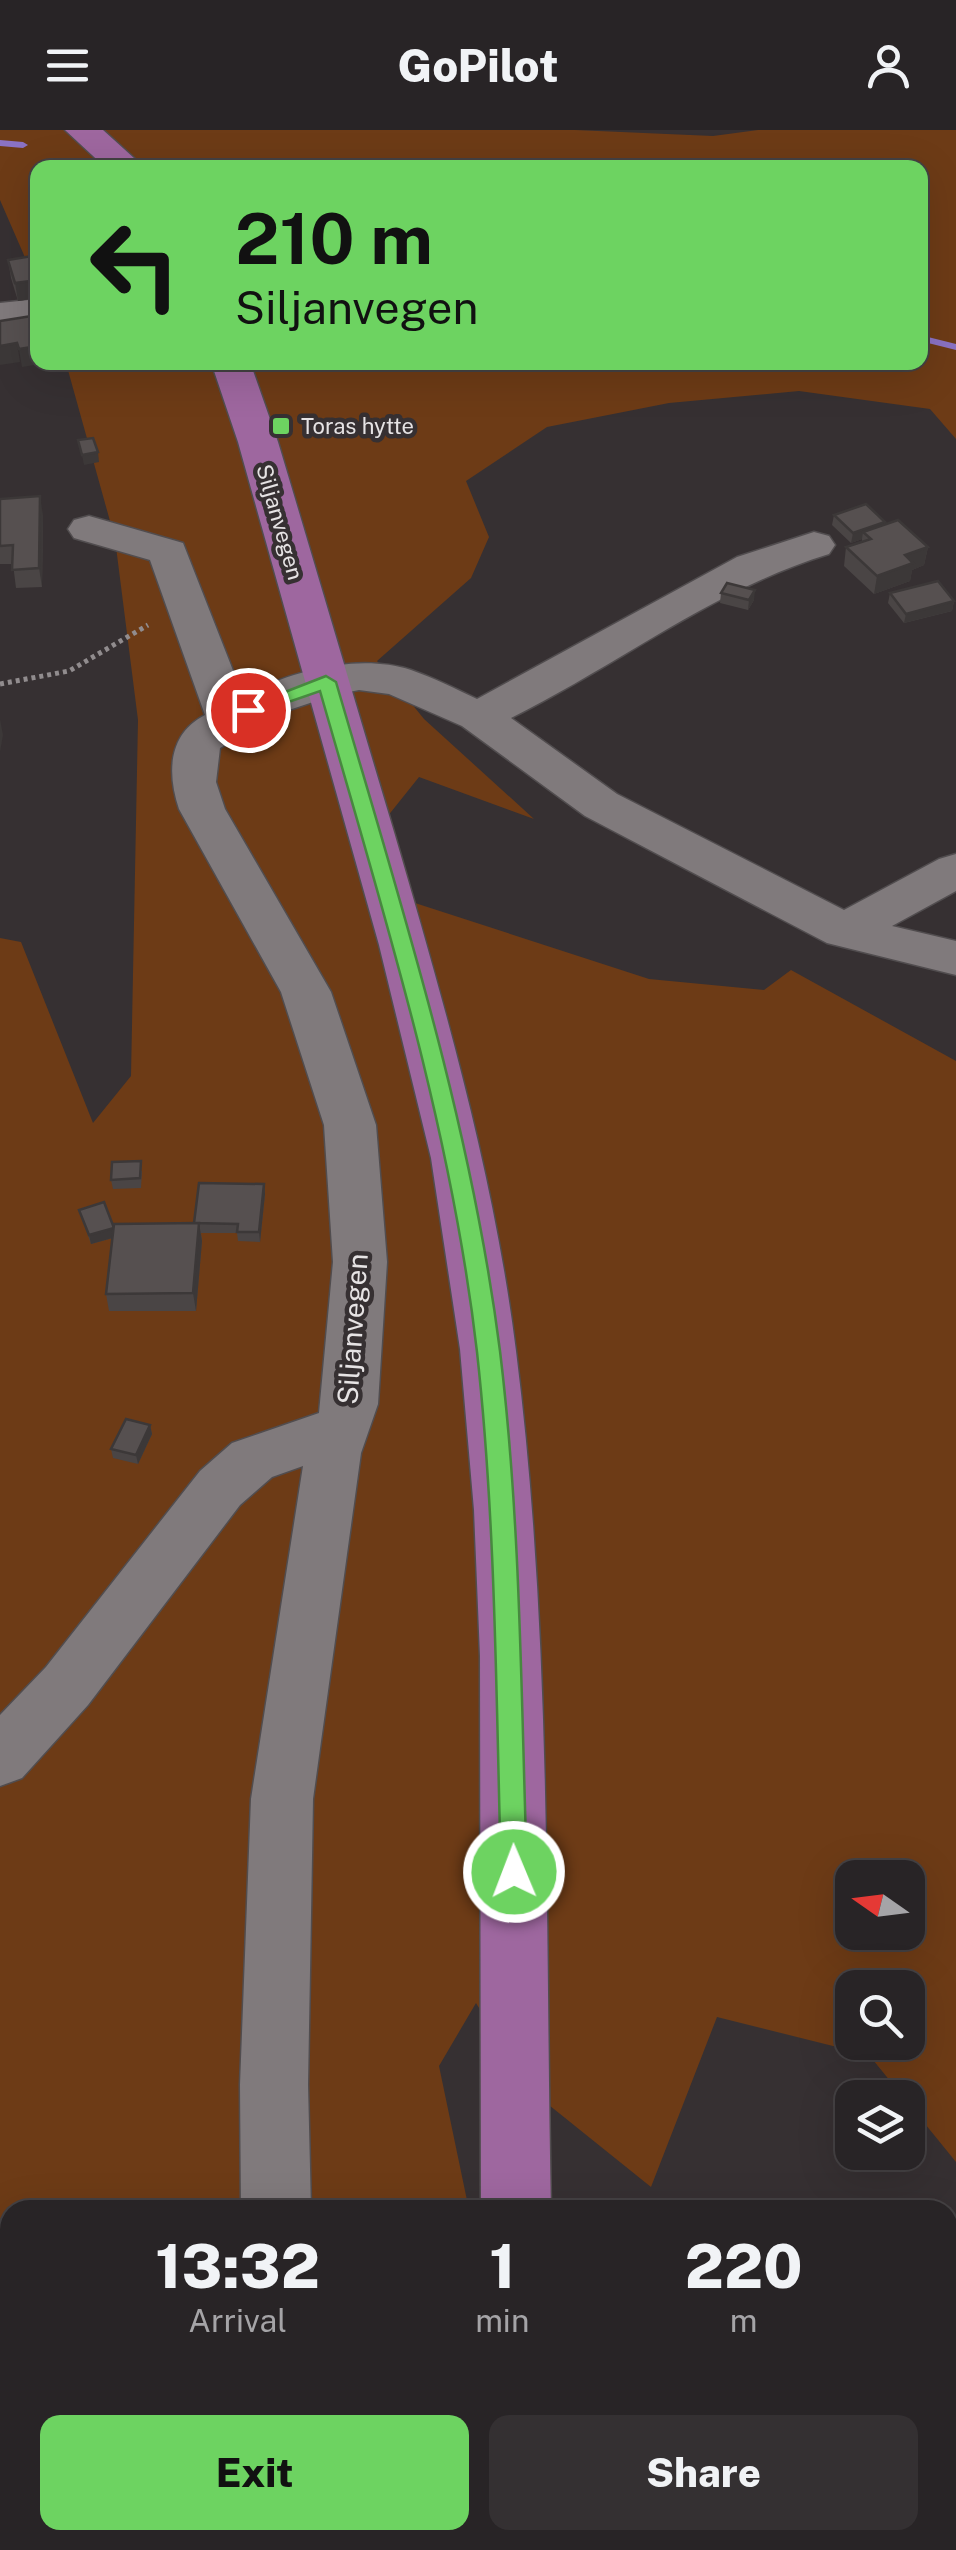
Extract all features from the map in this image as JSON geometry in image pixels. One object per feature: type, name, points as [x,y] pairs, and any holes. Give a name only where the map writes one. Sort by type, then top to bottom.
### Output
[{"type":"main road","points":[[92,132],[120,160]]},
{"type":"main road","name":"Siljanvegen","points":[[233,370],[258,442],[403,945],[457,1158],[488,1349],[503,1510],[510,1656],[516,2200]]},
{"type":"street","points":[[0,314],[30,311]]},
{"type":"street","points":[[88,528],[168,552],[188,616],[209,660],[229,719]]},
{"type":"street","points":[[478,716],[579,665],[679,602],[785,552],[814,545]]},
{"type":"street","points":[[326,682],[358,676],[398,681],[478,716],[601,805],[844,931],[956,958]]},
{"type":"street","name":"Siljanvegen","points":[[276,2200],[274,2085],[282,1800],[333,1453],[350,1404],[360,1262],[350,1125],[306,992],[202,809],[193,782],[196,748],[205,734],[229,719],[326,682]]},
{"type":"street","points":[[844,931],[956,870]]},
{"type":"street","points":[[0,1758],[67,1686],[220,1488],[252,1460],[342,1428]]},
{"type":"path","points":[[0,684],[68,671],[140,627],[188,616]]},
{"type":"shaded area","points":[[0,130],[575,130],[713,136],[758,130],[956,130],[956,439],[930,409],[799,391],[669,403],[547,427],[466,481],[489,537],[471,578],[377,661],[424,719],[534,819],[419,777],[379,827],[415,903],[649,979],[764,990],[791,970],[956,1061],[956,2162],[925,2124],[925,2080],[889,2080],[873,2060],[925,2060],[925,1970],[835,1970],[835,2046],[717,2017],[651,2187],[529,2089],[476,2003],[439,2066],[467,2200],[0,2200],[0,938],[21,942],[93,1123],[131,1076],[138,720],[115,539],[68,370],[928,370],[928,160],[30,160],[30,269],[0,200]]},
{"type":"building","points":[[30,256],[30,281],[15,283],[8,260]]},
{"type":"building","points":[[30,316],[30,347],[19,349],[17,343],[0,346],[0,321]]},
{"type":"building","points":[[93,438],[98,452],[82,455],[78,440]]},
{"type":"building","points":[[40,496],[39,568],[12,570],[13,545],[0,546],[0,499]]},
{"type":"building","points":[[866,504],[885,522],[853,533],[834,515]]},
{"type":"building","points":[[898,520],[928,547],[905,555],[913,563],[877,576],[846,547],[871,539],[863,532]]},
{"type":"building","points":[[938,581],[954,601],[906,614],[890,593]]},
{"type":"building","points":[[727,583],[755,590],[749,600],[721,593]]},
{"type":"building","points":[[141,1161],[140,1178],[111,1180],[112,1162]]},
{"type":"building","points":[[199,1183],[264,1184],[259,1232],[237,1232],[238,1224],[194,1223]]},
{"type":"building","points":[[104,1202],[114,1228],[89,1235],[79,1210]]},
{"type":"building","points":[[199,1223],[193,1293],[106,1294],[114,1224]]},
{"type":"building","points":[[126,1419],[150,1425],[136,1455],[111,1449]]},
{"type":"waterway","points":[[0,143],[23,145]]},
{"type":"waterway","points":[[928,340],[956,347]]},
{"type":"place","name":"Toras hytte","points":[[281,426]]},
{"type":"route","points":[[248,710],[326,682],[403,945],[457,1158],[488,1349],[503,1510],[514,1872]]}]
